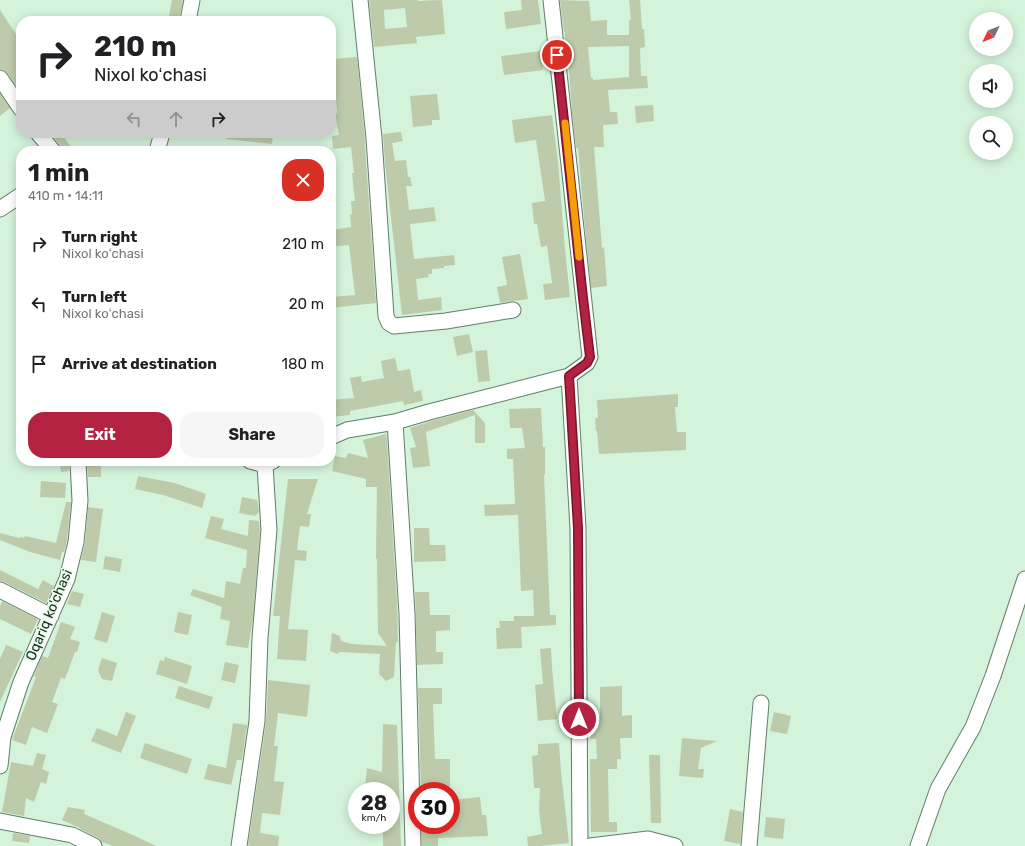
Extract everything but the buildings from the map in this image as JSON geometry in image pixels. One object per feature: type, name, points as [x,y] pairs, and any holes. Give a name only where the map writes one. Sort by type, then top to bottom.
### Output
[{"type":"street","points":[[189,16],[192,0]]},
{"type":"street","points":[[360,0],[374,138],[386,316],[389,323],[394,326],[446,321],[513,310]]},
{"type":"street","points":[[336,435],[348,430],[395,422],[569,376],[587,363],[590,357],[550,0]]},
{"type":"street","points":[[0,78],[16,102]]},
{"type":"street","points":[[42,138],[49,146]]},
{"type":"street","points":[[0,208],[16,198]]},
{"type":"street","points":[[569,376],[578,528],[580,846]]},
{"type":"street","points":[[395,422],[407,614],[413,846]]},
{"type":"street","name":"Oqariq ko'chasi","points":[[0,766],[3,737],[21,682],[67,579],[76,542],[80,501],[78,466]]},
{"type":"street","points":[[239,846],[257,721],[260,638],[269,530],[269,466]]},
{"type":"street","points":[[918,846],[938,789],[973,727],[993,676],[1025,579]]},
{"type":"street","points":[[0,590],[51,616]]},
{"type":"street","points":[[749,846],[761,703]]},
{"type":"street","points":[[0,821],[72,835],[94,846]]},
{"type":"street","points":[[590,846],[648,839],[676,846]]},
{"type":"slow traffic","points":[[565,123],[579,257]]},
{"type":"route","points":[[557,55],[590,357],[587,363],[569,376],[578,528],[579,719]]}]
